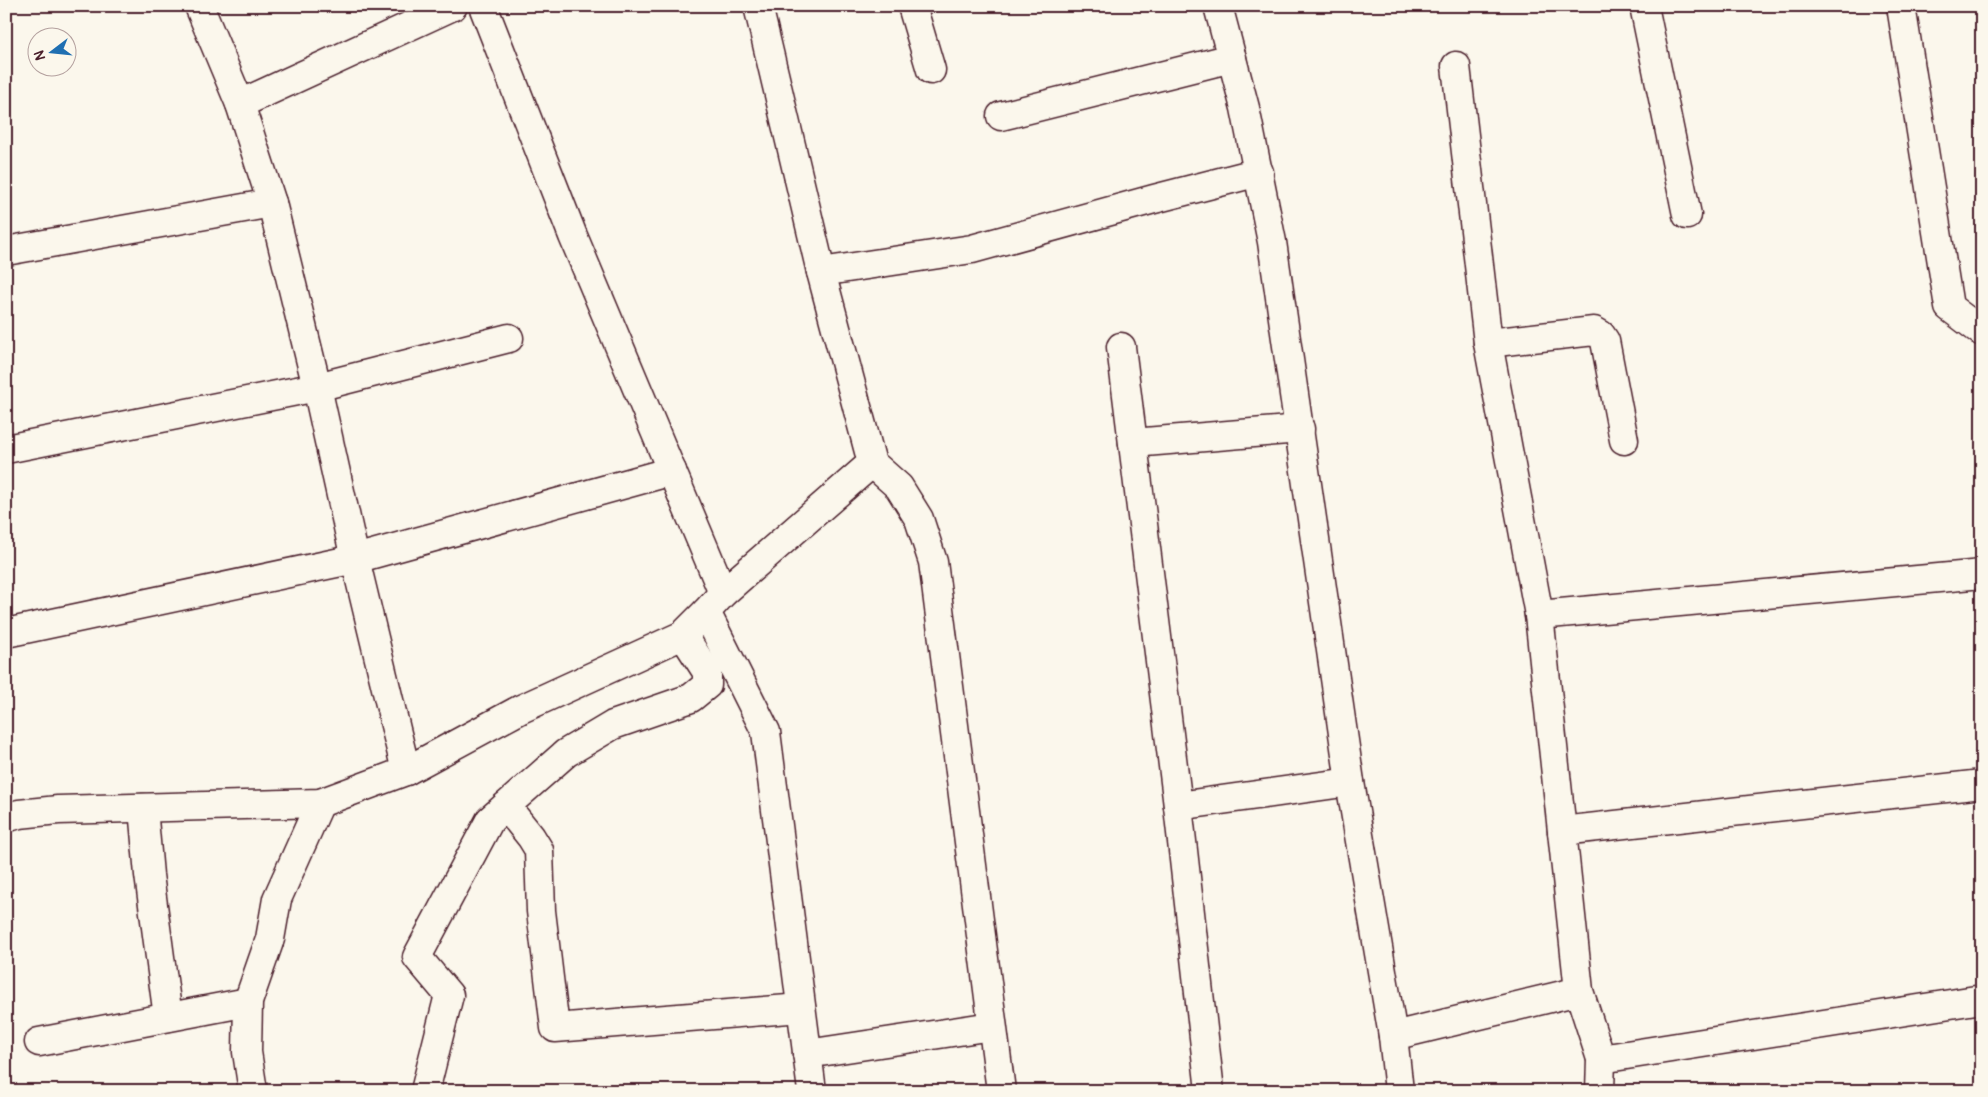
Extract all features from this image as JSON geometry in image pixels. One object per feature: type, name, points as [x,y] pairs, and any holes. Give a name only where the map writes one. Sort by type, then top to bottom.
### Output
[{"type":"street","points":[[199,6],[240,104],[272,203],[317,387],[355,559],[406,771]]},
{"type":"street","points":[[240,104],[453,6]]},
{"type":"street","points":[[483,6],[573,236],[672,472],[714,602],[766,732],[812,1091]]},
{"type":"street","points":[[758,6],[821,272],[872,463],[899,487],[919,519],[933,562],[1001,1091]]},
{"type":"street","points":[[912,6],[930,70]]},
{"type":"street","points":[[1218,6],[1245,108],[1272,242],[1350,782],[1392,1036],[1399,1091]]},
{"type":"street","points":[[1644,6],[1687,215]]},
{"type":"street","points":[[1901,6],[1949,307],[1982,332]]},
{"type":"street","points":[[1001,116],[1232,58]]},
{"type":"street","points":[[1456,66],[1488,343],[1539,615],[1580,991],[1601,1059],[1600,1091]]},
{"type":"street","points":[[821,272],[972,249],[1259,172]]},
{"type":"street","points":[[6,251],[272,203]]},
{"type":"street","points":[[1488,343],[1594,332],[1602,335],[1605,341],[1624,440]]},
{"type":"street","points":[[6,449],[317,387],[509,338]]},
{"type":"street","points":[[1121,347],[1178,806],[1210,1091]]},
{"type":"street","points":[[1133,443],[1300,429]]},
{"type":"street","points":[[6,818],[19,814],[58,810],[320,804],[406,771],[521,709],[683,635],[714,602],[872,463]]},
{"type":"street","points":[[6,633],[355,559],[672,472]]},
{"type":"street","points":[[1539,615],[1982,574]]},
{"type":"street","points":[[425,1091],[449,995],[417,957],[490,820],[566,753],[613,725],[691,698],[707,686],[707,672],[683,635]]},
{"type":"street","points":[[1178,806],[1350,782]]},
{"type":"street","points":[[1562,831],[1982,784]]},
{"type":"street","points":[[252,1091],[247,1052],[248,1002],[270,939],[278,899],[320,804]]},
{"type":"street","points":[[506,806],[539,850],[542,911],[555,1028],[801,1008]]},
{"type":"street","points":[[143,808],[149,875],[168,1017]]},
{"type":"street","points":[[1392,1036],[1580,991]]},
{"type":"street","points":[[1601,1059],[1982,999]]},
{"type":"street","points":[[39,1042],[248,1002]]},
{"type":"street","points":[[807,1054],[992,1026]]}]
